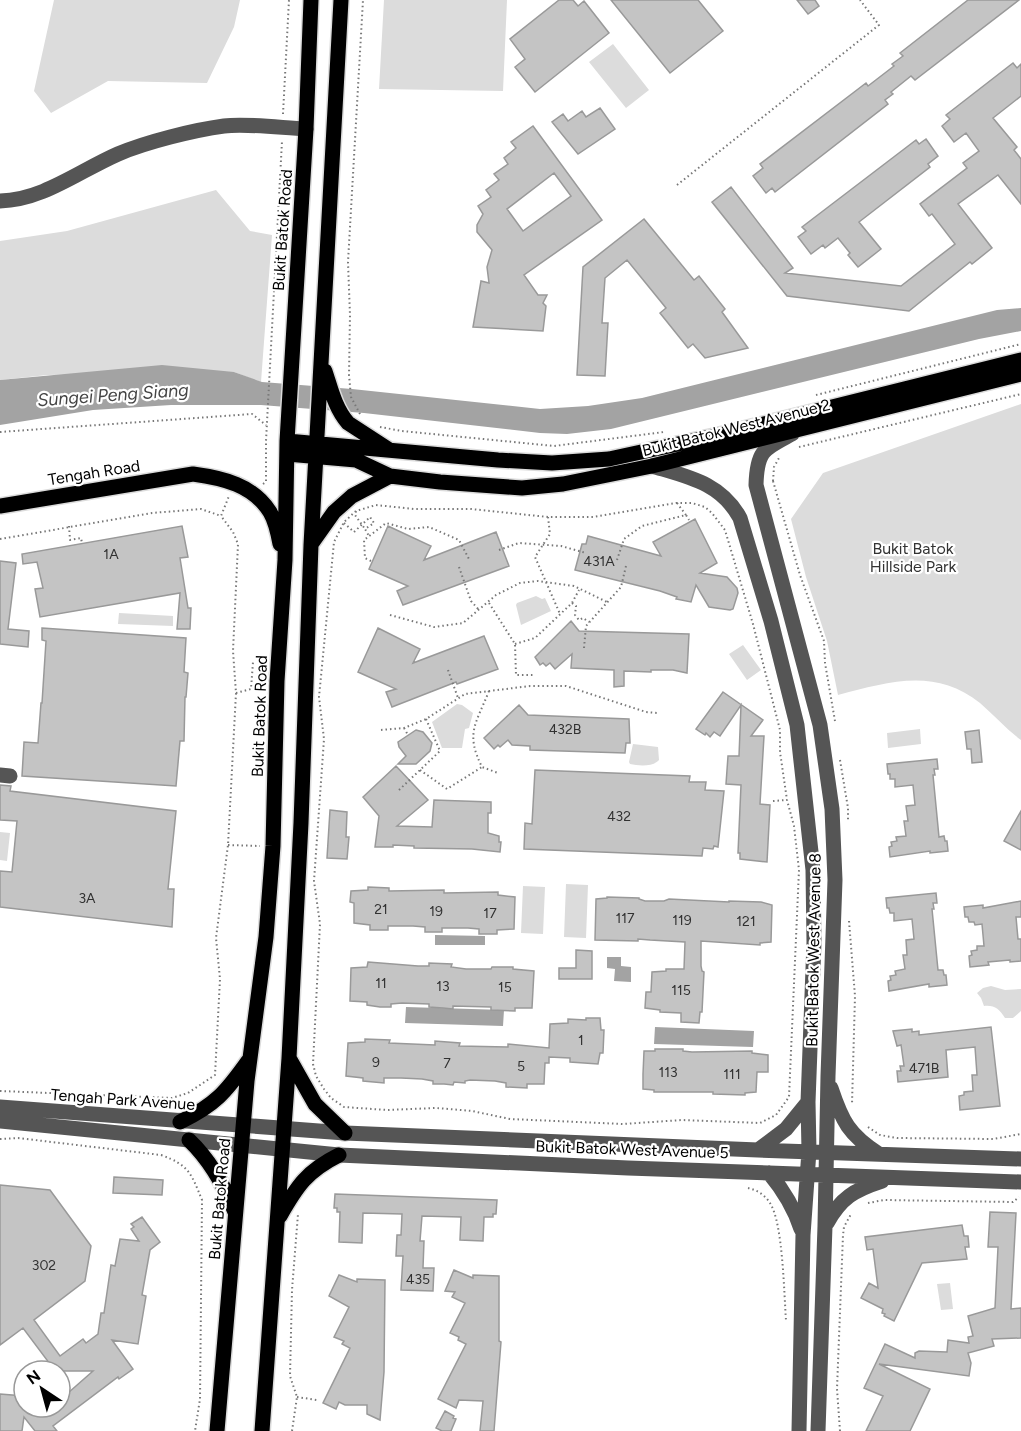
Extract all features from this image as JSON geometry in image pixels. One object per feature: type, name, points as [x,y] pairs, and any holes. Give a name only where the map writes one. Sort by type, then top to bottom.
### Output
[{"type":"main road","name":"Bukit Batok Road","points":[[217,1431],[243,1126],[266,938],[272,858],[277,681],[285,560],[287,448],[306,129],[311,0]]},
{"type":"main road","points":[[262,1431],[289,1058],[301,822],[311,545],[341,0]]},
{"type":"main road","name":"Bukit Batok West Avenue 2","points":[[317,451],[388,449],[467,458],[552,463],[609,459],[672,446],[1021,360]]},
{"type":"main road","points":[[322,363],[335,402],[343,417],[348,423],[388,449]]},
{"type":"main road","name":"Bukit Batok West Avenue 2","points":[[287,448],[317,451],[356,460],[390,476],[522,488],[563,484],[652,466],[1021,374]]},
{"type":"main road","points":[[456,483],[449,477],[449,465],[456,460],[467,458]]},
{"type":"main road","name":"Tengah Road","points":[[0,506],[193,474],[233,482],[262,502]]},
{"type":"main road","points":[[311,545],[334,512],[352,496],[390,476]]},
{"type":"main road","points":[[262,502],[273,519],[285,560]]},
{"type":"main road","points":[[180,1122],[213,1103],[231,1085],[251,1056]]},
{"type":"main road","points":[[289,1058],[315,1104],[345,1133]]},
{"type":"main road","points":[[189,1140],[200,1151],[225,1189],[236,1215]]},
{"type":"main road","points":[[278,1220],[302,1180],[322,1164],[339,1155]]},
{"type":"street","points":[[0,201],[13,201],[41,193],[119,154],[156,141],[226,126],[306,129]]},
{"type":"street","name":"Bukit Batok West Avenue 8","points":[[801,430],[767,447],[757,463],[756,485],[820,725],[832,810],[835,880],[818,1431]]},
{"type":"street","name":"Bukit Batok West Avenue 8","points":[[652,466],[702,482],[726,497],[741,518],[798,725],[813,870],[814,942],[808,1102],[809,1151],[803,1235],[799,1431]]},
{"type":"street","points":[[802,763],[806,755],[812,752],[819,753],[825,760]]},
{"type":"street","points":[[828,1076],[844,1124],[861,1143],[879,1154]]},
{"type":"street","points":[[758,1150],[786,1129],[808,1102]]},
{"type":"street","name":"Tengah Park Avenue","points":[[0,1107],[243,1126]]},
{"type":"street","name":"Tengah Park Avenue","points":[[0,1121],[242,1146]]},
{"type":"street","name":"Bukit Batok West Avenue 5","points":[[243,1126],[345,1133],[1021,1159]]},
{"type":"street","name":"Bukit Batok West Avenue 5","points":[[242,1146],[339,1155],[1021,1182]]},
{"type":"street","points":[[769,1173],[796,1212],[803,1235]]},
{"type":"street","points":[[825,1226],[834,1210],[849,1195],[863,1187],[894,1178]]},
{"type":"path","points":[[262,502],[263,485],[266,482],[289,0]]},
{"type":"path","points":[[361,415],[351,397],[349,375],[348,262],[363,0]]},
{"type":"path","points":[[677,185],[879,25],[860,0]]},
{"type":"path","points":[[816,395],[1021,344]]},
{"type":"path","points":[[791,450],[1021,394]]},
{"type":"path","points":[[0,432],[252,414],[267,426]]},
{"type":"path","points":[[380,427],[547,446],[669,431]]},
{"type":"path","points":[[782,454],[774,467],[773,481],[800,575],[824,641],[825,663],[836,730]]},
{"type":"path","points":[[756,485],[773,481]]},
{"type":"path","points":[[221,516],[232,490]]},
{"type":"path","points":[[676,503],[690,520]]},
{"type":"path","points":[[676,503],[692,503],[705,507],[725,530],[753,624],[780,730],[780,752],[787,800],[794,826],[799,870],[789,1097],[776,1115],[760,1123],[682,1120],[623,1124],[510,1119],[472,1111],[436,1108],[387,1110],[344,1107],[331,1098],[324,1089],[316,1076],[313,1064],[320,924],[314,881],[324,739],[319,697],[334,542],[344,522],[356,511],[376,505],[414,509],[471,509],[548,517],[593,517],[676,503]]},
{"type":"path","points":[[0,539],[152,513],[201,509],[221,516],[233,532],[238,544],[233,651],[236,693],[228,845],[216,938],[220,979],[216,1075],[188,1093],[172,1098],[0,1090]]},
{"type":"path","points":[[356,511],[355,515],[369,536]]},
{"type":"path","points":[[617,560],[624,539],[642,526],[686,515]]},
{"type":"path","points":[[548,517],[550,534],[535,557],[560,614]]},
{"type":"path","points":[[344,522],[354,532],[370,518],[374,523],[365,529]]},
{"type":"path","points":[[371,561],[365,558],[364,540],[386,523],[408,529],[429,527],[459,540],[469,559]]},
{"type":"path","points":[[69,526],[70,540],[81,538],[82,543]]},
{"type":"path","points":[[499,550],[519,543],[561,546],[586,553]]},
{"type":"path","points":[[584,648],[586,626],[621,587],[626,566]]},
{"type":"path","points":[[459,567],[471,601],[479,610]]},
{"type":"path","points":[[390,615],[434,627],[463,624],[496,595],[520,584],[538,581],[574,586],[607,602]]},
{"type":"path","points":[[515,644],[535,638],[572,603],[580,589]]},
{"type":"path","points":[[488,602],[515,644],[516,675],[533,675]]},
{"type":"path","points":[[572,603],[576,606],[575,615],[579,620],[583,618],[589,622]]},
{"type":"path","points":[[236,693],[251,689],[253,662]]},
{"type":"path","points":[[448,670],[458,698]]},
{"type":"path","points":[[381,730],[404,728],[426,718],[465,694],[530,686],[566,686],[646,712],[658,713]]},
{"type":"path","points":[[489,691],[473,730],[472,745],[482,767],[498,773]]},
{"type":"path","points":[[399,790],[440,751],[426,718]]},
{"type":"path","points":[[404,728],[408,735]]},
{"type":"path","points":[[839,753],[848,808],[848,832]]},
{"type":"path","points":[[420,770],[447,789],[482,767]]},
{"type":"path","points":[[772,801],[787,800]]},
{"type":"path","points":[[849,915],[855,996],[852,1107]]},
{"type":"path","points":[[866,1125],[880,1135],[897,1138],[993,1139],[1021,1134]]},
{"type":"path","points":[[0,1139],[18,1138],[161,1155],[178,1161],[192,1175],[202,1200],[200,1399],[195,1431]]},
{"type":"path","points":[[744,1186],[764,1196],[771,1204],[778,1220],[786,1324]]},
{"type":"path","points":[[864,1204],[884,1200],[1013,1202],[1021,1195]]},
{"type":"path","points":[[292,1431],[297,1397],[290,1376],[292,1290],[298,1208]]},
{"type":"path","points":[[840,1431],[837,1389],[843,1235],[844,1227],[852,1214]]},
{"type":"path","points":[[297,1397],[317,1400]]},
{"type":"green space","points":[[54,0],[240,0],[234,27],[207,83],[108,81],[51,113],[34,91]]},
{"type":"green space","points":[[384,0],[507,0],[503,91],[379,89]]},
{"type":"green space","points":[[613,44],[649,90],[626,108],[589,62]]},
{"type":"green space","points":[[216,190],[250,231],[272,235],[261,382],[234,372],[47,375],[0,380],[0,241],[67,231]]},
{"type":"green space","name":"Bukit Batok Hillside Park","points":[[1021,404],[1021,740],[980,703],[946,685],[928,681],[893,682],[838,695],[827,641],[806,577],[791,519],[823,473]]},
{"type":"green space","points":[[536,596],[545,598],[551,611],[521,625],[517,603]]},
{"type":"green space","points":[[119,613],[173,616],[173,626],[118,624]]},
{"type":"green space","points":[[743,645],[761,670],[747,680],[729,654]]},
{"type":"green space","points":[[457,704],[473,713],[469,728],[465,729],[462,748],[442,748],[432,722]]},
{"type":"green space","points":[[920,729],[921,744],[888,748],[887,733]]},
{"type":"green space","points":[[633,744],[658,747],[659,760],[650,765],[630,764]]},
{"type":"green space","points":[[0,832],[10,833],[7,861],[0,860]]},
{"type":"green space","points":[[566,884],[588,885],[586,938],[564,937]]},
{"type":"green space","points":[[523,886],[545,887],[543,934],[521,933]]},
{"type":"green space","points":[[991,986],[1005,990],[1021,989],[1021,1011],[1013,1018],[1005,1018],[996,1008],[984,1006],[977,993]]},
{"type":"green space","points":[[950,1283],[953,1309],[941,1310],[937,1284]]},
{"type":"water","name":"Sungei Peng Siang","points":[[1021,308],[1021,331],[979,339],[611,429],[567,434],[540,433],[364,413],[261,405],[171,405],[93,410],[0,425],[0,380],[162,365],[234,372],[262,382],[540,409],[588,406],[642,398],[997,310]]},
{"type":"water","points":[[435,935],[485,936],[485,945],[435,945]]},
{"type":"water","points":[[607,957],[621,957],[621,966],[631,967],[631,982],[614,981],[615,969],[607,968]]},
{"type":"water","points":[[406,1007],[504,1010],[503,1026],[405,1023]]},
{"type":"water","points":[[655,1027],[754,1031],[753,1047],[654,1044]]},
{"type":"building","points":[[559,0],[573,0],[578,6],[584,1],[609,33],[535,92],[515,67],[525,59],[510,39]]},
{"type":"building","points":[[611,0],[698,0],[723,31],[670,73]]},
{"type":"building","points":[[797,0],[815,0],[819,6],[808,14]]},
{"type":"building","points":[[968,0],[1019,0],[915,80],[911,76],[891,92],[893,94],[885,100],[888,104],[775,192],[772,188],[766,193],[753,176],[763,168],[760,164],[866,83],[868,86],[894,66],[892,64],[903,56],[900,53]]},
{"type":"building","points":[[1013,63],[1017,68],[1021,64],[1021,96],[993,118],[1017,147],[1014,150],[1021,159],[1021,204],[998,175],[958,204],[992,248],[972,264],[970,262],[909,311],[787,296],[712,202],[731,187],[793,268],[785,273],[901,286],[955,244],[932,214],[929,216],[920,204],[967,168],[963,163],[979,151],[966,133],[954,142],[942,126],[950,119],[946,115]]},
{"type":"building","points":[[600,108],[615,129],[578,154],[552,122],[563,114],[568,121],[582,111],[586,117]]},
{"type":"building","points":[[533,126],[602,220],[524,275],[538,295],[547,295],[543,303],[546,306],[543,331],[473,327],[481,281],[489,283],[487,267],[492,250],[477,232],[477,225],[483,214],[478,206],[491,197],[486,190],[499,180],[494,174],[508,164],[504,158],[516,148],[511,142]],"holes":[[[554,173],[571,196],[523,231],[507,209]]]},
{"type":"building","points":[[926,139],[938,156],[928,164],[930,167],[859,222],[881,249],[858,267],[838,238],[825,248],[823,245],[811,254],[798,237],[806,231],[802,227],[916,140],[919,144]]},
{"type":"building","points":[[644,219],[694,280],[699,276],[725,309],[722,312],[748,348],[705,358],[693,344],[688,348],[660,313],[666,308],[627,260],[605,278],[602,323],[608,323],[605,376],[577,375],[583,267]]},
{"type":"building","points":[[695,519],[717,563],[700,573],[727,577],[737,588],[738,593],[733,609],[709,607],[696,585],[691,602],[676,599],[677,597],[660,591],[575,570],[582,544],[586,544],[588,536],[661,556],[653,542]]},
{"type":"building","points":[[182,526],[188,557],[180,558],[188,608],[191,608],[190,629],[177,629],[180,593],[40,617],[35,589],[43,588],[37,562],[23,564],[22,554]]},
{"type":"building","points":[[388,526],[431,546],[424,560],[496,532],[509,566],[403,605],[397,591],[408,586],[369,569]]},
{"type":"building","points":[[0,561],[16,563],[8,629],[29,631],[28,647],[0,644]]},
{"type":"building","points":[[571,621],[579,631],[689,634],[687,673],[673,670],[624,671],[624,686],[614,687],[614,670],[571,668],[572,654],[555,669],[550,663],[546,666],[543,663],[540,665],[535,657]]},
{"type":"building","points":[[42,628],[186,638],[184,672],[188,673],[184,741],[180,741],[176,786],[22,776],[24,742],[38,743],[46,641],[42,640]]},
{"type":"building","points":[[378,628],[420,649],[413,663],[484,636],[498,669],[457,684],[456,682],[392,707],[386,692],[396,689],[358,672]]},
{"type":"building","points":[[723,692],[763,720],[751,736],[764,736],[760,804],[770,805],[767,862],[740,859],[740,853],[738,853],[741,785],[726,784],[728,756],[739,756],[741,705],[720,736],[714,732],[710,737],[696,729]]},
{"type":"building","points":[[519,705],[528,715],[629,719],[630,743],[626,743],[625,753],[530,750],[530,746],[512,745],[508,740],[494,749],[484,738]]},
{"type":"building","points":[[416,730],[423,732],[432,743],[430,751],[416,764],[398,764],[406,756],[398,742]]},
{"type":"building","points":[[979,730],[982,762],[972,763],[971,749],[967,749],[965,732]]},
{"type":"building","points":[[937,759],[938,769],[934,769],[935,775],[933,775],[939,837],[944,836],[948,851],[930,853],[930,851],[890,857],[891,842],[897,841],[896,837],[906,836],[904,821],[908,821],[906,806],[915,805],[913,785],[895,787],[895,779],[890,779],[887,764]]},
{"type":"building","points":[[396,766],[428,800],[397,826],[432,827],[434,800],[491,802],[491,813],[488,813],[488,833],[499,836],[500,852],[393,845],[393,847],[375,847],[379,816],[363,797]]},
{"type":"building","points":[[535,770],[690,776],[689,782],[706,782],[705,790],[724,791],[718,847],[703,848],[702,856],[524,849],[525,823],[532,824]]},
{"type":"building","points":[[0,785],[11,786],[10,791],[176,811],[168,889],[174,889],[172,927],[0,907],[0,871],[12,872],[17,821],[0,820]]},
{"type":"building","points":[[330,810],[347,812],[346,837],[349,837],[347,859],[327,858]]},
{"type":"building","points":[[1021,811],[1021,850],[1004,841]]},
{"type":"building","points":[[368,887],[389,888],[389,891],[498,892],[498,895],[515,897],[514,929],[497,930],[497,934],[479,934],[479,929],[468,928],[442,928],[442,932],[425,932],[425,927],[413,926],[388,926],[388,930],[370,930],[370,925],[354,923],[354,903],[350,902],[351,891],[368,890]]},
{"type":"building","points":[[936,893],[937,903],[933,903],[934,909],[932,909],[938,970],[943,970],[946,975],[947,985],[929,987],[929,984],[889,991],[890,976],[896,975],[895,971],[905,969],[903,955],[907,955],[906,940],[914,939],[912,919],[894,921],[894,913],[890,913],[887,908],[886,898]]},
{"type":"building","points":[[639,898],[645,901],[669,899],[761,902],[772,905],[771,942],[760,943],[760,945],[701,941],[701,966],[704,972],[702,1012],[700,1012],[699,1023],[681,1022],[681,1013],[660,1012],[660,1010],[645,1008],[646,992],[651,992],[652,972],[684,969],[685,942],[638,939],[638,941],[595,940],[596,899]]},
{"type":"building","points":[[1021,901],[1021,917],[1016,917],[1018,939],[1021,939],[1021,961],[988,962],[989,965],[970,967],[971,951],[977,950],[977,946],[984,946],[982,924],[975,925],[974,922],[969,922],[968,917],[965,917],[964,907],[983,905],[983,908]]},
{"type":"building","points":[[576,950],[592,951],[592,979],[559,979],[559,968],[576,968]]},
{"type":"building","points":[[368,962],[418,966],[429,966],[429,963],[452,964],[451,967],[466,969],[513,967],[513,969],[534,971],[532,1008],[515,1008],[515,1011],[491,1010],[491,1007],[453,1006],[453,1009],[429,1007],[429,1004],[402,1003],[391,1004],[391,1007],[380,1007],[367,1005],[367,1002],[350,1001],[351,968],[367,967]]},
{"type":"building","points":[[586,1018],[600,1018],[601,1030],[604,1030],[603,1053],[600,1053],[598,1064],[570,1062],[570,1058],[549,1057],[549,1063],[545,1063],[544,1084],[527,1084],[527,1088],[506,1087],[506,1083],[470,1080],[465,1083],[454,1082],[453,1085],[433,1084],[433,1081],[422,1079],[401,1078],[384,1078],[384,1083],[363,1081],[363,1078],[346,1076],[348,1043],[365,1042],[365,1039],[390,1040],[389,1043],[435,1045],[435,1041],[460,1043],[459,1046],[508,1047],[508,1044],[549,1048],[550,1024],[568,1023],[568,1019],[586,1020]]},
{"type":"building","points":[[991,1027],[1000,1106],[960,1110],[959,1096],[964,1095],[964,1092],[973,1091],[972,1075],[977,1075],[975,1047],[946,1050],[948,1077],[898,1082],[897,1071],[901,1071],[900,1066],[904,1066],[901,1045],[897,1046],[893,1031],[912,1029],[912,1032],[919,1031],[919,1035]]},
{"type":"building","points":[[655,1049],[683,1049],[683,1051],[692,1052],[752,1051],[752,1053],[768,1055],[768,1072],[757,1072],[756,1092],[745,1093],[745,1095],[713,1094],[713,1092],[654,1092],[654,1090],[643,1089],[643,1074],[644,1051],[655,1051]]},
{"type":"building","points":[[114,1177],[163,1180],[162,1195],[113,1193]]},
{"type":"building","points":[[0,1185],[50,1190],[91,1246],[85,1281],[34,1320],[60,1356],[83,1339],[86,1343],[98,1334],[101,1313],[104,1313],[111,1265],[115,1266],[120,1239],[139,1241],[131,1229],[134,1227],[131,1224],[142,1217],[160,1242],[150,1250],[142,1295],[146,1296],[138,1344],[112,1340],[133,1369],[119,1379],[118,1377],[72,1412],[72,1389],[93,1371],[72,1371],[72,1359],[46,1359],[23,1328],[0,1345]]},
{"type":"building","points":[[335,1194],[497,1200],[496,1214],[493,1214],[493,1217],[484,1217],[483,1241],[460,1240],[461,1217],[422,1216],[420,1241],[424,1241],[423,1268],[434,1268],[433,1291],[401,1290],[403,1256],[396,1256],[397,1235],[401,1235],[402,1214],[363,1213],[362,1243],[339,1242],[340,1212],[334,1208]]},
{"type":"building","points":[[990,1212],[1016,1213],[1011,1309],[1021,1308],[1021,1338],[992,1339],[994,1346],[968,1353],[971,1363],[969,1376],[879,1364],[930,1389],[910,1431],[866,1431],[883,1396],[864,1388],[885,1344],[915,1358],[915,1353],[919,1351],[947,1352],[948,1340],[969,1343],[968,1337],[973,1336],[968,1316],[995,1308],[998,1247],[988,1247]]},
{"type":"building","points":[[962,1225],[964,1236],[968,1236],[969,1247],[965,1247],[967,1259],[922,1263],[894,1321],[884,1316],[883,1309],[861,1298],[869,1283],[878,1288],[873,1249],[867,1250],[865,1237]]},
{"type":"building","points":[[454,1270],[473,1278],[473,1275],[499,1276],[499,1341],[501,1342],[494,1431],[480,1431],[483,1401],[459,1400],[456,1408],[438,1399],[466,1344],[458,1340],[459,1337],[450,1333],[465,1303],[452,1297],[455,1292],[445,1291]]},
{"type":"building","points":[[339,1275],[357,1282],[357,1279],[385,1280],[384,1372],[380,1420],[367,1414],[367,1405],[345,1405],[339,1402],[336,1409],[323,1403],[350,1348],[342,1344],[344,1341],[334,1337],[349,1307],[329,1296]]},
{"type":"building","points":[[0,1394],[12,1395],[12,1419],[24,1419],[22,1431],[0,1431]]},
{"type":"building","points":[[445,1411],[456,1419],[451,1431],[436,1428]]},
{"type":"building","points":[[26,1419],[62,1419],[53,1426],[57,1431],[35,1431]]}]
